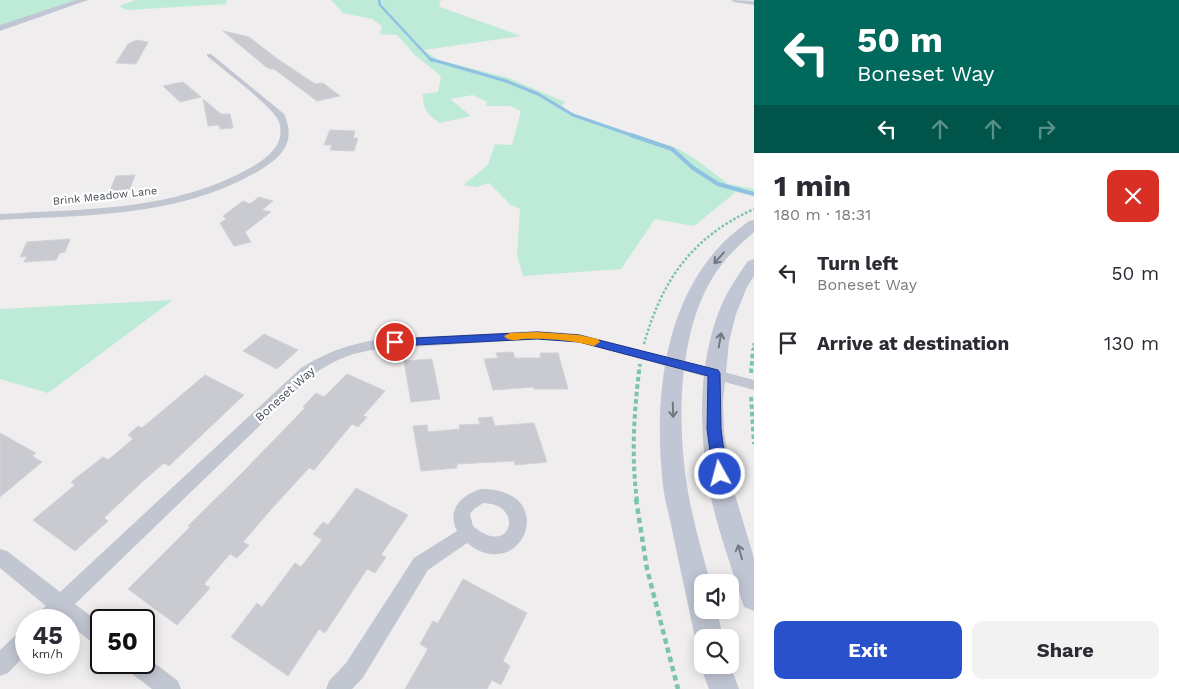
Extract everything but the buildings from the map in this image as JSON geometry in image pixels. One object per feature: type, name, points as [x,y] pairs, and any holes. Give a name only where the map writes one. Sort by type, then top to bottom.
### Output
[{"type":"main road","points":[[0,28],[84,0]]},
{"type":"main road","points":[[695,574],[676,486],[672,403],[674,362],[681,330],[705,277],[719,258],[754,224]]},
{"type":"main road","points":[[754,264],[732,299],[722,330],[714,373],[714,429],[722,488],[754,598]]},
{"type":"main road","points":[[718,674],[724,689]]},
{"type":"street","points":[[734,0],[754,3]]},
{"type":"street","name":"Brink Meadow Lane","points":[[0,218],[169,202],[208,192],[248,174],[270,160],[280,150],[286,136],[285,125],[280,114],[209,55]]},
{"type":"street","name":"Boneset Way","points":[[57,609],[306,372],[329,357],[355,348],[380,344],[537,335],[579,338],[754,384]]},
{"type":"street","points":[[337,689],[354,671],[421,564],[447,545],[467,534]]},
{"type":"street","points":[[0,557],[90,629]]},
{"type":"street","points":[[0,665],[15,650]]},
{"type":"street","points":[[151,674],[170,689]]},
{"type":"green space","points":[[0,0],[79,0],[0,27]]},
{"type":"green space","points":[[136,0],[227,0],[226,4],[127,10],[119,6]]},
{"type":"green space","points":[[331,0],[438,0],[442,1],[439,4],[440,7],[521,36],[424,50],[438,60],[509,78],[565,102],[562,106],[573,115],[679,149],[728,184],[754,189],[754,196],[736,192],[694,226],[655,219],[621,269],[523,276],[517,255],[520,209],[511,205],[489,183],[476,187],[463,185],[488,165],[495,144],[512,145],[521,111],[510,106],[486,106],[487,102],[473,95],[450,99],[471,116],[440,123],[427,112],[423,94],[438,92],[441,76],[415,55],[397,35],[380,34],[382,26],[372,19],[343,13]]},
{"type":"green space","points":[[173,300],[48,393],[0,379],[0,309]]},
{"type":"waterway","points":[[379,0],[380,5],[430,59]]},
{"type":"waterway","points":[[430,59],[506,81],[538,94],[573,115],[634,136]]},
{"type":"waterway","points":[[631,135],[672,149],[693,168],[718,184],[754,194]]},
{"type":"slow traffic","points":[[510,336],[537,335],[579,338],[594,342]]},
{"type":"route","points":[[395,342],[537,335],[579,338],[714,373],[714,429],[720,474]]}]
